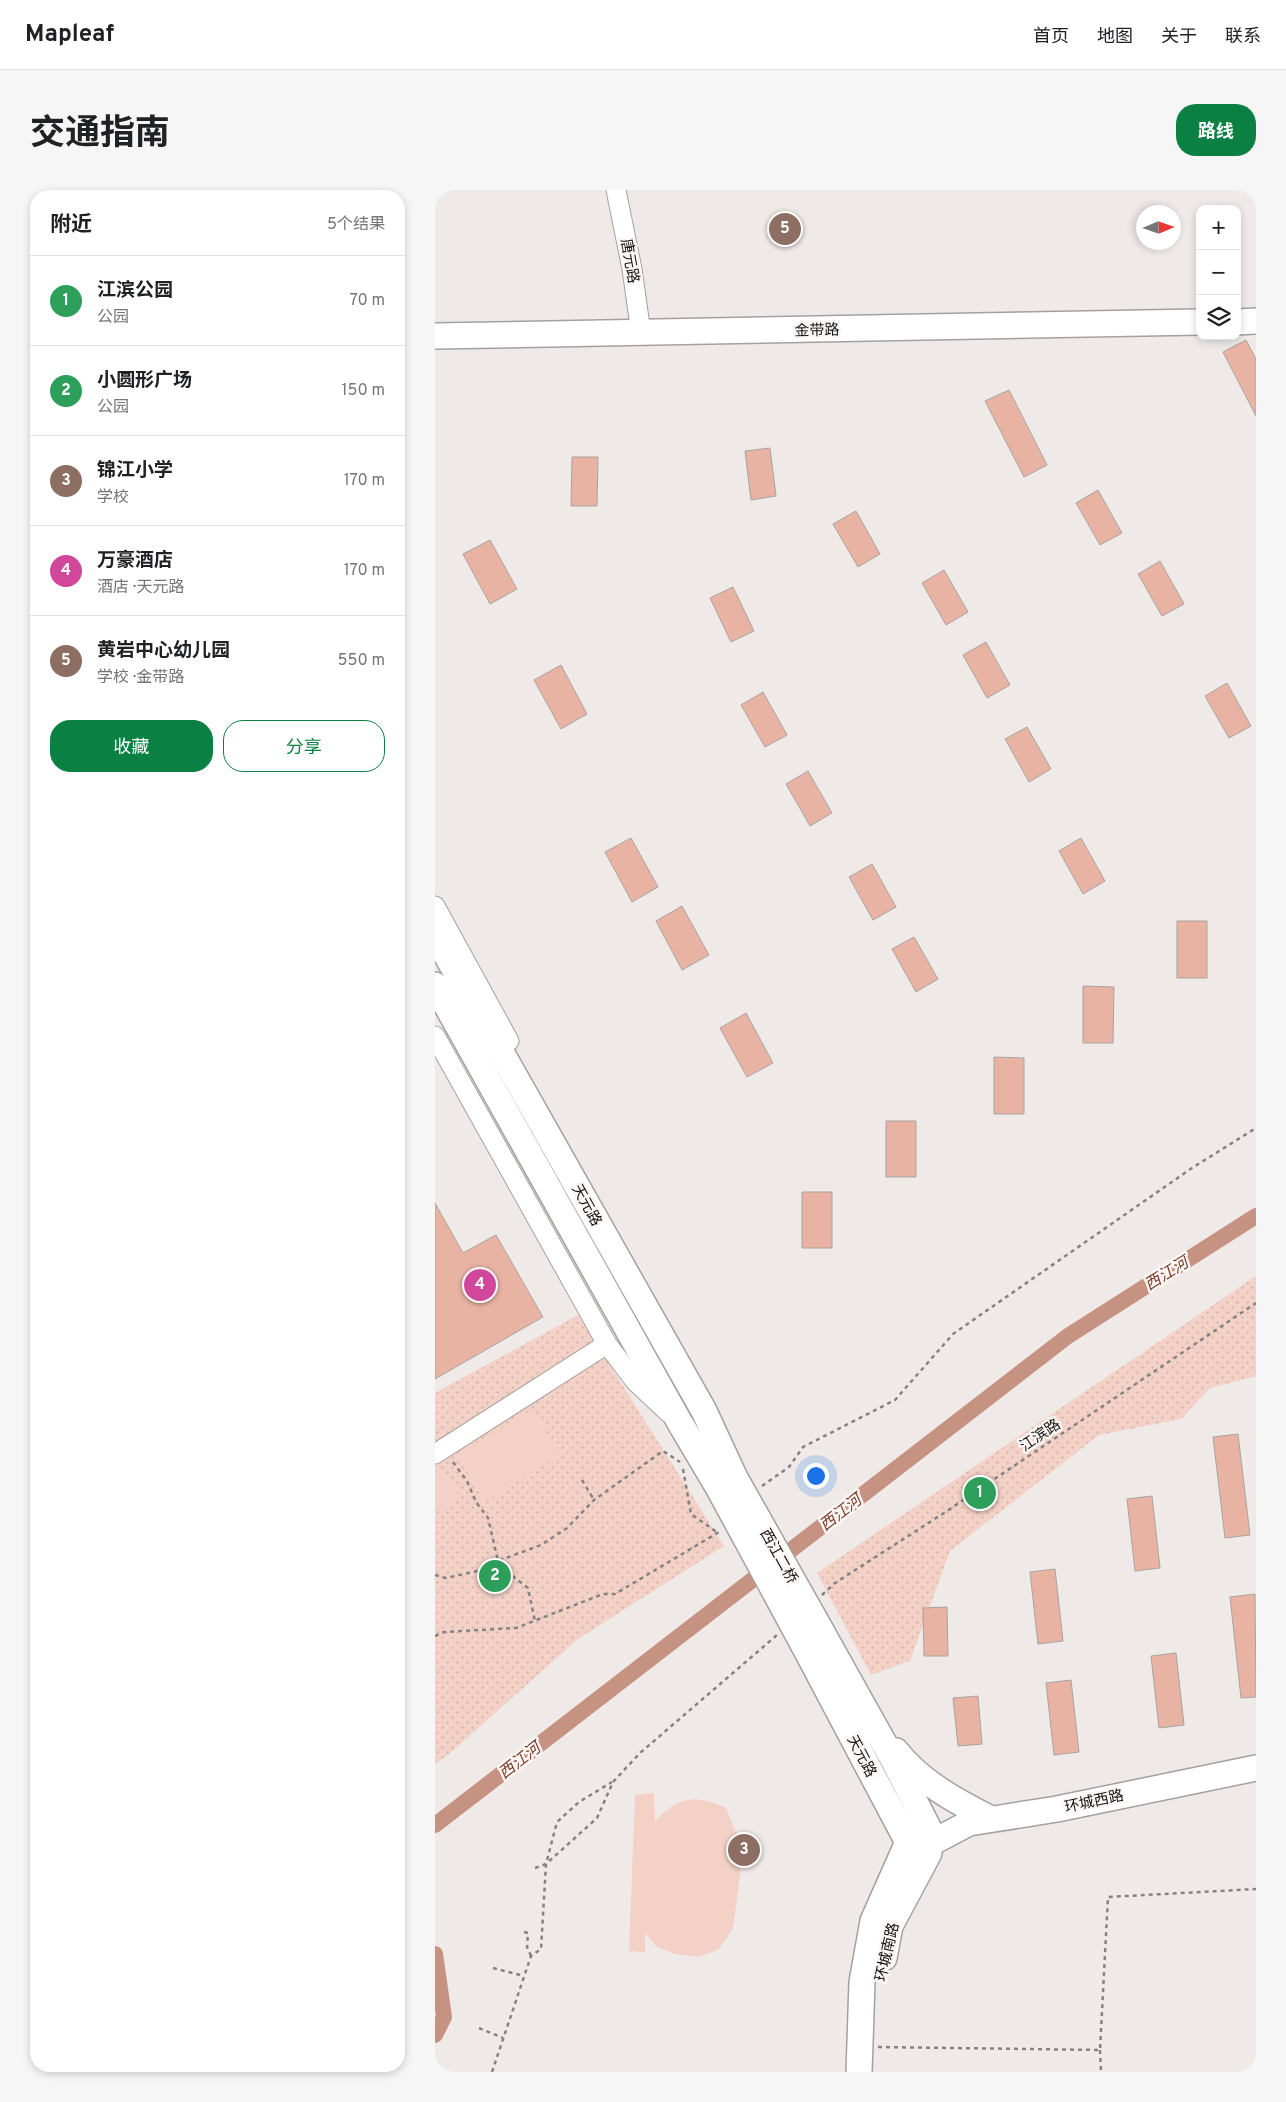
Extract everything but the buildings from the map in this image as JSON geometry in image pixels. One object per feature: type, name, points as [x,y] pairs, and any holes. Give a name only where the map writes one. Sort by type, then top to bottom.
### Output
[{"type":"main road","points":[[1241,322],[1256,321]]},
{"type":"main road","name":"金带路","points":[[435,336],[1196,322]]},
{"type":"main road","name":"天元路","points":[[435,935],[704,1411],[726,1482]]},
{"type":"main road","name":"天元路","points":[[435,985],[680,1423],[726,1482]]},
{"type":"main road","name":"西江二桥","points":[[726,1482],[813,1639]]},
{"type":"main road","name":"天元路","points":[[813,1639],[863,1708],[894,1761],[935,1842]]},
{"type":"main road","name":"天元路","points":[[813,1639],[907,1842],[921,1867]]},
{"type":"main road","points":[[863,1708],[903,1760],[950,1798],[991,1819]]},
{"type":"main road","name":"环城西路","points":[[935,1842],[969,1823],[1057,1809],[1256,1768]]},
{"type":"main road","points":[[859,2072],[863,1982],[873,1921],[907,1842],[935,1842]]},
{"type":"main road","name":"环城南路","points":[[875,2072],[879,1981],[890,1926],[935,1842]]},
{"type":"street","name":"唐元路","points":[[617,190],[632,269],[641,333]]},
{"type":"street","points":[[435,906],[683,1356],[704,1411]]},
{"type":"street","points":[[435,1036],[607,1344],[635,1381],[680,1423]]},
{"type":"street","points":[[439,1452],[607,1344]]},
{"type":"path","points":[[761,1487],[789,1467],[803,1447],[895,1400],[953,1334],[1192,1168],[1256,1128]]},
{"type":"path","name":"江滨路","points":[[821,1596],[835,1583],[944,1513],[1256,1303]]},
{"type":"path","points":[[439,1452],[467,1481],[476,1502],[488,1518],[498,1562],[541,1545],[567,1528],[593,1500],[663,1451],[683,1464],[691,1514],[718,1532]]},
{"type":"path","points":[[581,1480],[593,1500]]},
{"type":"path","points":[[435,1636],[444,1632],[516,1628],[603,1594],[615,1594],[718,1532],[724,1526]]},
{"type":"path","points":[[435,1575],[446,1578],[482,1570]]},
{"type":"path","points":[[506,1571],[528,1588],[535,1621]]},
{"type":"path","points":[[492,2072],[531,1956],[541,1949],[546,1864],[557,1822],[579,1802],[613,1782],[641,1753],[778,1634]]},
{"type":"path","points":[[535,1868],[546,1864],[597,1818],[613,1782]]},
{"type":"path","points":[[1101,2072],[1108,1896],[1256,1889]]},
{"type":"path","points":[[524,1932],[528,1933],[527,1947],[531,1956]]},
{"type":"path","points":[[493,1968],[524,1976]]},
{"type":"path","points":[[479,2028],[503,2038]]},
{"type":"path","points":[[875,2047],[1101,2050]]},
{"type":"shaded area","points":[[1256,1276],[1256,1376],[1210,1388],[1181,1419],[1099,1435],[950,1551],[910,1661],[871,1675],[817,1573]]},
{"type":"shaded area","points":[[578,1315],[724,1546],[578,1639],[447,1756],[435,1764],[435,1393]]},
{"type":"shaded area","points":[[534,1409],[559,1455],[484,1503],[458,1454]]},
{"type":"shaded area","points":[[442,1469],[461,1499],[435,1512],[435,1473]]},
{"type":"shaded area","points":[[654,1793],[655,1821],[671,1807],[687,1800],[705,1800],[726,1808],[743,1850],[733,1929],[718,1950],[698,1957],[675,1954],[657,1947],[645,1933],[645,1952],[629,1951],[635,1795]]},
{"type":"waterway","name":"西江河","points":[[435,1825],[1068,1336],[1256,1216]]},
{"type":"waterway","points":[[435,1954],[444,2017],[435,2035]]},
{"type":"place","name":"黄岩中心幼儿园","points":[[785,229]]},
{"type":"place","name":"万豪酒店","points":[[480,1285]]},
{"type":"place","name":"江滨公园","points":[[980,1493]]},
{"type":"place","name":"小圆形广场","points":[[495,1576]]},
{"type":"place","name":"锦江小学","points":[[744,1850]]}]
